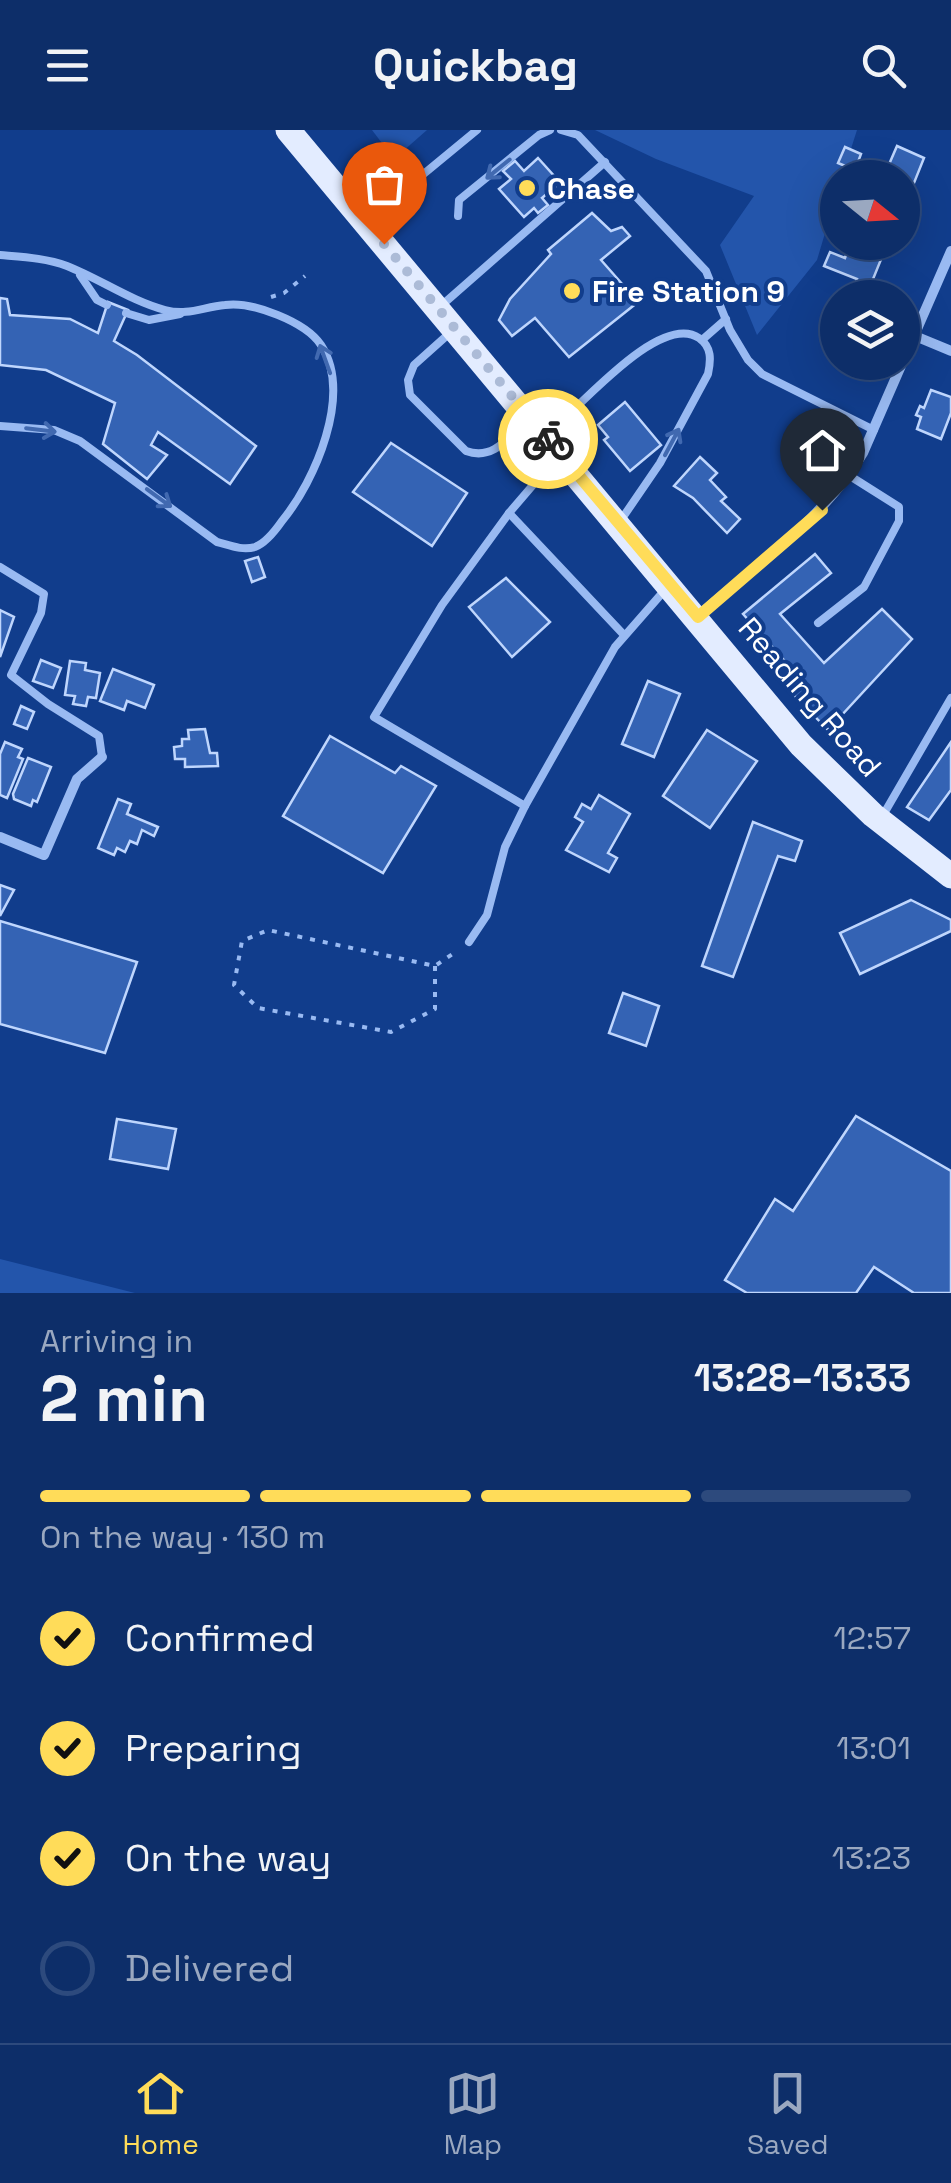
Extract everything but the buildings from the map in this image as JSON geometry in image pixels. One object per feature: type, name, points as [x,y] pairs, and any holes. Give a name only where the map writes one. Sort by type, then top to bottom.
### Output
[{"type":"main road","name":"Reading Road","points":[[288,130],[801,745],[839,785],[951,876]]},
{"type":"street","points":[[920,326],[951,251]]},
{"type":"street","points":[[920,338],[951,351]]},
{"type":"street","points":[[698,617],[822,510],[850,476],[896,380]]},
{"type":"street","points":[[0,837],[44,855],[77,779],[102,757]]},
{"type":"lane","points":[[366,222],[477,130]]},
{"type":"lane","points":[[458,216],[459,200],[550,130]]},
{"type":"lane","points":[[561,130],[578,135],[606,162],[706,271],[748,360],[762,374],[874,430]]},
{"type":"lane","points":[[606,162],[447,318],[408,380],[410,395],[466,451],[489,454],[545,435],[566,420],[612,372],[666,335],[687,333],[702,340],[711,359],[708,374],[660,463],[619,524]]},
{"type":"lane","points":[[0,255],[44,259],[163,310],[185,313]]},
{"type":"lane","points":[[77,271],[97,300],[107,305]]},
{"type":"lane","points":[[0,426],[54,430],[80,441],[218,542],[237,548],[256,547],[271,536],[304,495],[319,461],[333,392],[331,369],[320,344],[303,327],[260,310],[227,304],[149,320],[126,313]]},
{"type":"lane","points":[[702,340],[726,319]]},
{"type":"lane","points":[[526,806],[374,717],[442,605],[508,513],[545,435]]},
{"type":"lane","points":[[818,624],[864,587],[899,521],[899,508],[850,476]]},
{"type":"lane","points":[[508,513],[624,635]]},
{"type":"lane","points":[[0,566],[44,594],[41,612],[11,675],[48,704],[100,736],[102,757]]},
{"type":"lane","points":[[469,942],[487,915],[505,847],[526,806],[624,635],[670,584]]},
{"type":"lane","points":[[880,820],[951,698]]},
{"type":"path","points":[[260,310],[264,300],[284,293],[305,276]]},
{"type":"path","points":[[435,966],[435,1009],[391,1032],[258,1008],[234,985],[242,941],[268,930],[435,966],[469,942]]},
{"type":"shaded area","points":[[372,130],[427,130],[394,159]]},
{"type":"shaded area","points":[[595,130],[857,130],[847,160],[820,160],[817,260],[757,335],[720,245],[754,196],[656,159]]},
{"type":"shaded area","points":[[0,1259],[135,1293],[0,1293]]},
{"type":"way so far","points":[[384,244],[548,439]]},
{"type":"place","name":"Chase","points":[[527,188]]},
{"type":"place","name":"Fire Station 9","points":[[572,291]]},
{"type":"route","points":[[548,439],[698,617],[822,510]]}]
